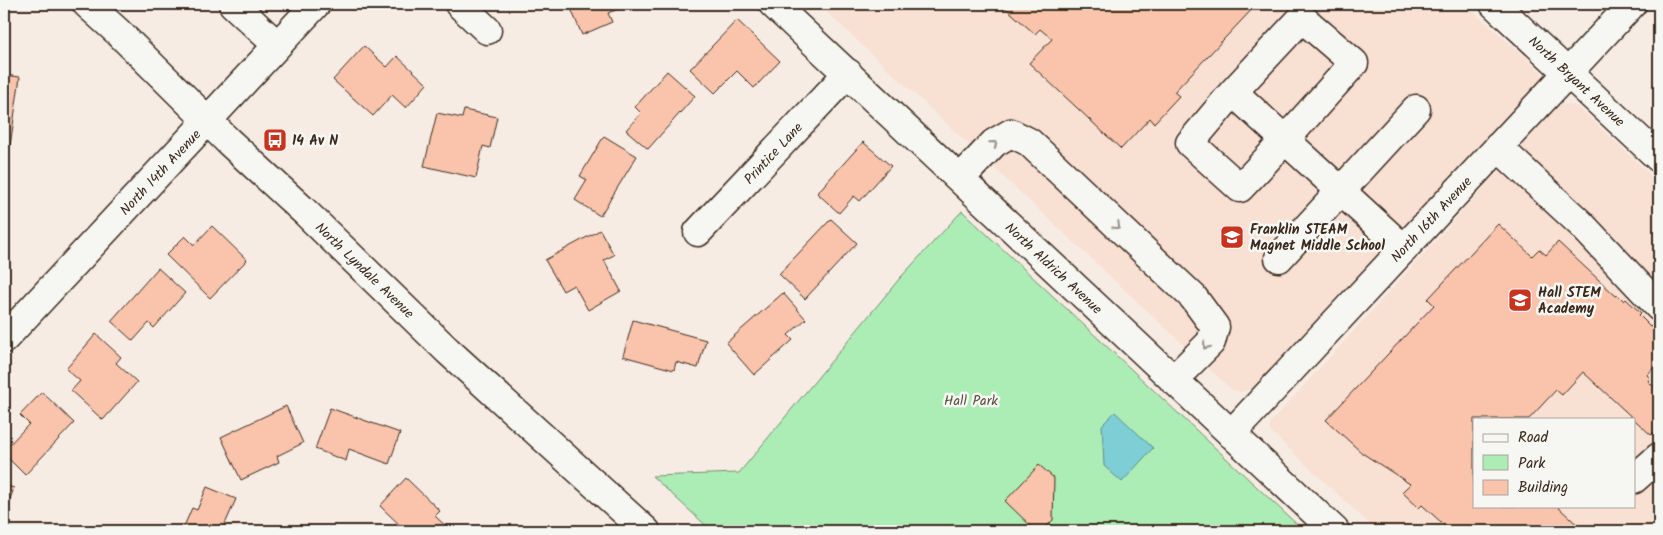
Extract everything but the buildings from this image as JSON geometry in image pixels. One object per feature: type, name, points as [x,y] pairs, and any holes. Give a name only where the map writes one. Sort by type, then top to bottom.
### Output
[{"type":"street","name":"North Lyndale Avenue","points":[[87,4],[461,364],[646,531]]},
{"type":"street","points":[[233,4],[277,45]]},
{"type":"street","name":"North 14th Avenue","points":[[4,339],[316,4]]},
{"type":"street","points":[[459,4],[487,30]]},
{"type":"street","name":"North Aldrich Avenue","points":[[773,4],[1335,531]]},
{"type":"street","name":"North Bryant Avenue","points":[[1494,4],[1659,158]]},
{"type":"street","name":"North 16th Avenue","points":[[1231,434],[1632,4]]},
{"type":"street","points":[[1302,18],[1354,63],[1240,188],[1190,143],[1233,92],[1302,18]]},
{"type":"street","name":"Printice Lane","points":[[698,232],[848,73]]},
{"type":"street","points":[[1233,92],[1404,249]]},
{"type":"street","points":[[1279,258],[1416,109]]},
{"type":"street","points":[[960,179],[994,143],[1011,133],[1029,142],[1193,297],[1215,327],[1211,342],[1174,380]]},
{"type":"street","points":[[1498,147],[1581,224],[1659,307]]},
{"type":"street","points":[[1636,477],[1659,457]]},
{"type":"shaded area","name":"Franklin STEAM Magnet Middle School","points":[[818,4],[1465,4],[1541,71],[1544,79],[1253,388],[1240,392],[1232,390]]},
{"type":"shaded area","name":"Hall STEM Academy","points":[[1566,104],[1576,106],[1659,183],[1659,531],[1377,531],[1270,431],[1270,423],[1558,106]]},
{"type":"green space","name":"Hall Park","points":[[962,211],[1304,531],[712,531],[652,476],[739,473],[900,278]]},
{"type":"water","points":[[1115,412],[1153,448],[1122,482],[1104,466],[1102,425]]},
{"type":"place","name":"14 Av N","points":[[275,140]]},
{"type":"place","name":"Franklin STEAM Magnet Middle School","points":[[1232,237]]},
{"type":"place","name":"Hall STEM Academy","points":[[1520,300]]}]
